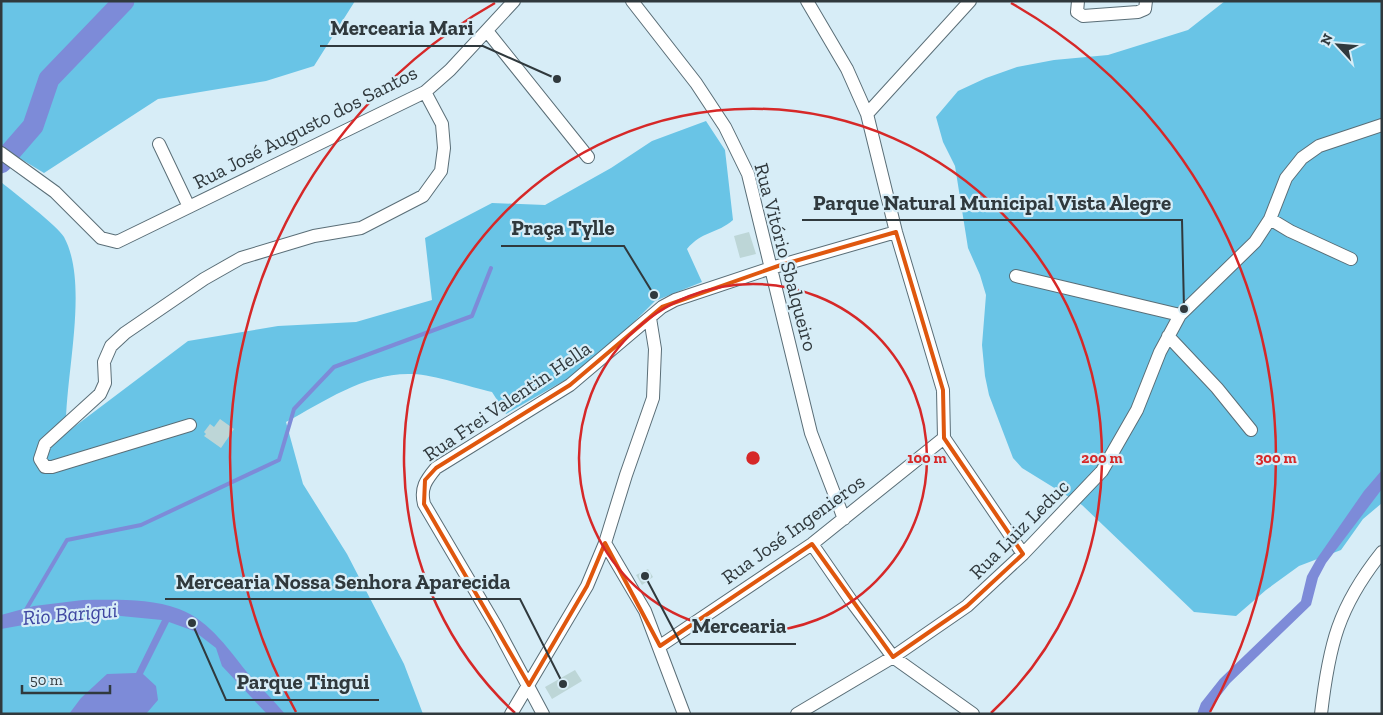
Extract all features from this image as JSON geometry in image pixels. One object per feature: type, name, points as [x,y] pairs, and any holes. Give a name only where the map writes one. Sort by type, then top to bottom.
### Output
[{"type":"street","name":"Rua José Augusto dos Santos","points":[[1,153],[55,192],[101,238],[117,242],[425,92],[450,70],[514,1]]},
{"type":"street","name":"Rua Vitório Sbalqueiro","points":[[632,1],[696,83],[725,127],[748,174],[811,432],[844,519]]},
{"type":"street","points":[[807,1],[847,69],[867,114],[896,232],[942,390],[944,438],[1023,554]]},
{"type":"street","points":[[867,114],[937,40],[970,1]]},
{"type":"street","points":[[1078,1],[1077,12],[1083,16],[1138,12],[1145,8],[1146,1]]},
{"type":"street","points":[[486,31],[588,157]]},
{"type":"street","points":[[190,425],[52,466],[44,467],[40,459],[45,444],[100,394],[105,383],[104,362],[111,346],[125,333],[204,279],[241,258],[314,236],[361,228],[423,196],[441,171],[444,148],[442,124],[425,92]]},
{"type":"street","name":"Rua Luiz Leduc","points":[[797,714],[893,657],[967,606],[1023,554],[1102,471],[1137,410],[1168,336],[1180,315],[1254,242],[1270,219],[1286,178],[1302,158],[1319,146],[1382,125]]},
{"type":"street","points":[[159,144],[189,207]]},
{"type":"street","points":[[1270,219],[1290,232],[1351,259]]},
{"type":"street","name":"Rua Frei Valentin Hella","points":[[529,685],[424,504],[422,494],[425,480],[436,468],[570,385],[662,307],[675,300],[771,268],[896,232]]},
{"type":"street","points":[[1016,276],[1180,315]]},
{"type":"street","points":[[511,714],[587,586],[605,543],[653,398],[655,349],[650,318]]},
{"type":"street","points":[[1168,336],[1217,388],[1251,430]]},
{"type":"street","name":"Rua José Ingenieros","points":[[660,646],[812,544],[944,438]]},
{"type":"street","points":[[605,543],[645,612],[660,646],[684,714]]},
{"type":"street","points":[[812,544],[893,657],[973,714]]},
{"type":"street","points":[[1321,714],[1326,669],[1334,634],[1342,613],[1362,577],[1382,552]]},
{"type":"street","points":[[529,685],[543,714]]},
{"type":"highlighted area","points":[[896,232],[943,390],[944,438],[1023,554],[967,606],[893,657],[812,544],[660,646],[605,543],[587,586],[529,685],[424,504],[425,480],[436,468],[570,385],[662,307],[781,265]]},
{"type":"shaded area","points":[[1,1],[355,1],[314,66],[266,81],[158,99],[44,173],[1,147]]},
{"type":"shaded area","points":[[1225,1],[1382,1],[1382,503],[1363,519],[1341,550],[1299,566],[1266,590],[1236,616],[1194,612],[1082,505],[1022,468],[1013,458],[989,395],[985,376],[982,345],[986,295],[980,275],[968,248],[955,166],[943,142],[936,117],[958,91],[986,78],[1017,67],[1054,60],[1108,55],[1188,30]]},
{"type":"shaded area","points":[[706,121],[725,150],[733,220],[727,225],[698,239],[687,249],[702,282],[655,301],[613,343],[567,379],[506,414],[492,392],[431,377],[413,374],[396,375],[379,378],[347,389],[286,422],[303,484],[347,554],[404,664],[423,714],[1,714],[1,182],[45,217],[60,232],[64,237],[71,257],[75,280],[76,306],[66,411],[66,433],[188,341],[278,326],[356,322],[432,300],[425,238],[492,203],[545,205],[611,168],[652,141]]},
{"type":"water","points":[[1382,470],[1382,489],[1326,563],[1318,578],[1311,605],[1230,683],[1212,706],[1210,714],[1197,714],[1201,703],[1220,679],[1301,601],[1307,576],[1316,560],[1364,491]]},
{"type":"water","name":"Rio Barigui","points":[[83,600],[144,601],[168,605],[190,614],[201,621],[219,638],[285,714],[267,714],[222,666],[216,648],[194,631],[169,622],[143,674],[156,686],[158,700],[146,714],[69,714],[81,698],[107,674],[136,673],[162,620],[90,613],[1,629],[1,615],[34,606]]},
{"type":"building","points":[[749,232],[756,254],[740,258],[734,236]]},
{"type":"building","points":[[220,419],[234,429],[221,448],[204,436],[206,434],[204,432],[210,424],[214,427]]},
{"type":"building","points":[[648,569],[653,577],[642,585],[636,575]]},
{"type":"building","points":[[575,670],[582,681],[552,699],[545,687]]},
{"type":"waterway","points":[[1,163],[33,126],[49,79],[124,1]]},
{"type":"waterway","name":"Rio Barigui","points":[[24,613],[67,540],[141,525],[279,460],[294,409],[334,367],[472,316],[491,268]]},
{"type":"place","name":"Mercearia Mari","points":[[557,79]]},
{"type":"place","name":"Praça Tylle","points":[[654,295]]},
{"type":"place","name":"Parque Natural Municipal Vista Alegre","points":[[1184,309]]},
{"type":"place","name":"Mercearia","points":[[645,576]]},
{"type":"place","name":"Parque Tingui","points":[[192,623]]},
{"type":"place","name":"Mercearia Nossa Senhora Aparecida","points":[[563,684]]}]
